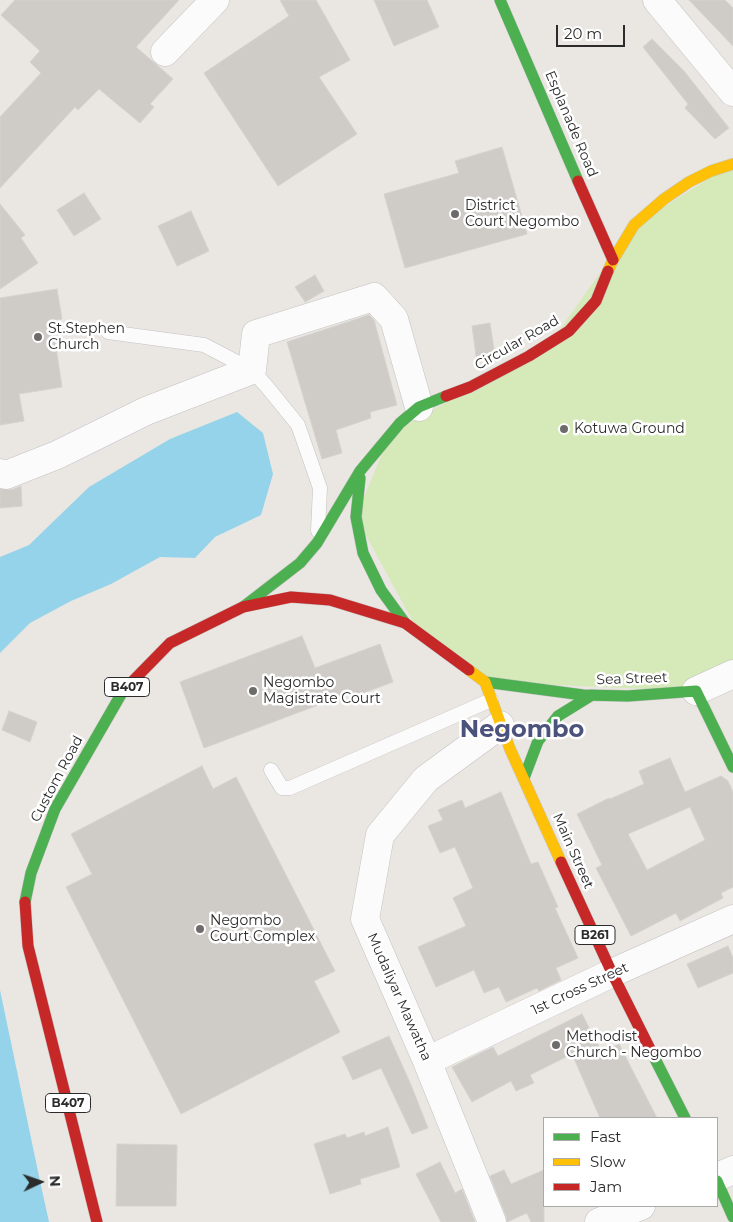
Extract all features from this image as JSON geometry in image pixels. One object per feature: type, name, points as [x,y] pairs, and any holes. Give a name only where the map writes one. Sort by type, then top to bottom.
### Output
[{"type":"street","points":[[165,52],[215,0]]},
{"type":"street","name":"Esplanade Road","points":[[500,0],[613,260]]},
{"type":"street","points":[[657,0],[731,85]]},
{"type":"street","name":"Circular Road","points":[[243,607],[300,563],[317,543],[360,471],[395,428],[419,407],[470,387],[529,356],[569,331],[596,301],[613,260],[634,225],[664,198],[689,182],[711,171],[733,164]]},
{"type":"street","points":[[0,473],[6,475],[57,455],[146,411],[252,370],[256,334],[374,297],[394,319],[419,407]]},
{"type":"street","points":[[360,471],[356,517],[363,553],[381,590],[405,623],[485,682]]},
{"type":"street","name":"Custom Road","points":[[97,1222],[28,946],[26,904],[31,873],[55,809],[125,688],[170,643],[243,607],[291,597],[330,600],[405,623]]},
{"type":"street","points":[[733,674],[696,691],[733,767]]},
{"type":"street","name":"Sea Street","points":[[485,682],[592,695],[628,696],[696,691]]},
{"type":"street","name":"Main Street","points":[[485,682],[500,725],[612,973],[684,1117]]},
{"type":"street","points":[[524,778],[538,741],[558,716],[592,695]]},
{"type":"street","name":"Mudaliyar Mawatha","points":[[492,1222],[427,1061],[365,919],[380,835],[426,779],[500,725]]},
{"type":"street","name":"1st Cross Street","points":[[427,1061],[612,973],[733,919]]},
{"type":"street","points":[[718,1178],[733,1170]]},
{"type":"street","points":[[718,1181],[733,1217]]},
{"type":"street","points":[[598,1222],[638,1207]]},
{"type":"lane","points":[[108,332],[204,345],[252,370],[298,425],[320,488],[317,543]]},
{"type":"lane","points":[[271,770],[282,788],[290,788],[491,700]]},
{"type":"green space","name":"Kotuwa Ground","points":[[733,164],[733,674],[696,691],[485,682],[419,633],[356,517],[390,434],[549,345],[634,225]]},
{"type":"water","points":[[237,412],[263,433],[273,474],[261,515],[215,537],[195,558],[160,557],[111,584],[71,601],[30,623],[0,653],[0,557],[29,545],[89,487],[170,439]]},
{"type":"water","points":[[0,990],[40,1181],[49,1222],[0,1222]]},
{"type":"building","points":[[15,0],[179,0],[136,47],[173,79],[150,104],[154,107],[140,123],[99,89],[78,110],[75,107],[0,188],[0,117],[41,73],[30,62],[40,51],[1,15]]},
{"type":"building","points":[[280,0],[316,0],[350,60],[319,77],[357,134],[278,186],[204,73],[289,16]]},
{"type":"building","points":[[374,0],[427,0],[439,27],[394,46]]},
{"type":"building","points":[[689,0],[725,0],[733,8],[733,46]]},
{"type":"building","points":[[652,39],[684,71],[729,128],[715,139],[685,108],[688,104],[643,47]]},
{"type":"building","name":"District Court Negombo","points":[[502,147],[527,234],[405,268],[384,194],[459,173],[455,161]]},
{"type":"building","points":[[84,193],[101,219],[74,236],[57,210]]},
{"type":"building","points":[[0,204],[25,235],[21,238],[38,263],[0,289]]},
{"type":"building","points":[[191,211],[209,251],[177,266],[158,226]]},
{"type":"building","points":[[315,275],[324,291],[305,302],[295,287]]},
{"type":"building","points":[[57,289],[62,319],[52,321],[62,387],[19,394],[24,421],[0,425],[0,298]]},
{"type":"building","points":[[369,315],[374,320],[397,405],[370,412],[371,418],[336,430],[342,453],[322,459],[287,342]]},
{"type":"building","points":[[490,323],[495,356],[477,363],[472,326]]},
{"type":"building","points":[[21,486],[22,506],[0,508],[0,489],[11,490]]},
{"type":"building","name":"Negombo Magistrate Court","points":[[302,636],[315,668],[380,644],[393,682],[352,697],[350,693],[204,748],[180,682]]},
{"type":"building","points":[[9,711],[37,722],[30,742],[2,730]]},
{"type":"building","points":[[670,758],[685,792],[721,776],[728,781],[733,792],[733,887],[721,893],[723,898],[680,921],[676,913],[631,936],[596,868],[602,865],[577,814],[609,798],[644,784],[639,771]],"holes":[[[690,807],[705,840],[647,870],[628,834]]]},
{"type":"building","name":"Negombo Court Complex","points":[[202,766],[213,789],[236,777],[335,971],[314,981],[340,1032],[181,1114],[66,887],[92,874],[71,834]]},
{"type":"building","points":[[501,792],[531,864],[538,862],[558,907],[555,908],[578,958],[556,968],[561,980],[539,991],[537,988],[506,1002],[499,987],[484,993],[474,970],[436,987],[418,947],[466,926],[453,898],[473,888],[455,847],[440,853],[428,826],[443,820],[438,810],[462,800],[465,808]]},
{"type":"building","points":[[728,946],[733,958],[733,973],[698,988],[687,964]]},
{"type":"building","points":[[582,1014],[602,1053],[619,1044],[656,1117],[600,1117],[572,1054],[530,1075],[534,1083],[516,1091],[511,1081],[472,1102],[452,1067],[493,1047],[498,1056]]},
{"type":"building","points":[[389,1036],[428,1128],[412,1134],[381,1068],[353,1080],[342,1057]]},
{"type":"building","points":[[388,1127],[400,1167],[360,1179],[361,1184],[330,1194],[314,1144],[345,1134],[347,1138],[364,1132],[365,1136]]},
{"type":"building","points":[[117,1144],[177,1145],[176,1206],[116,1206]]},
{"type":"building","points":[[440,1162],[455,1193],[462,1189],[475,1222],[441,1222],[416,1174]]},
{"type":"building","points":[[504,1170],[511,1184],[543,1170],[544,1222],[531,1222],[527,1213],[507,1222],[490,1176]]},
{"type":"traffic: fast","points":[[500,0],[578,181]]},
{"type":"traffic: fast","points":[[243,607],[300,563],[317,543],[360,471],[400,423],[419,407],[446,396]]},
{"type":"traffic: fast","points":[[360,478],[356,517],[363,553],[381,590],[405,623]]},
{"type":"traffic: fast","points":[[485,682],[583,695],[628,696],[696,691],[733,767]]},
{"type":"traffic: fast","points":[[25,902],[31,873],[55,809],[123,691]]},
{"type":"traffic: fast","points":[[524,778],[538,741],[558,716],[592,695]]},
{"type":"traffic: fast","points":[[651,1051],[684,1117]]},
{"type":"traffic: fast","points":[[718,1183],[733,1217]]},
{"type":"traffic: slow","points":[[608,271],[634,225],[664,199],[689,182],[711,171],[733,164]]},
{"type":"traffic: slow","points":[[469,670],[485,682],[510,749],[561,862]]},
{"type":"traffic: jam","points":[[578,181],[613,260]]},
{"type":"traffic: jam","points":[[446,396],[470,387],[529,356],[569,331],[596,301],[608,271]]},
{"type":"traffic: jam","points":[[123,691],[170,643],[243,607],[291,597],[330,600],[405,623],[469,670]]},
{"type":"traffic: jam","points":[[561,862],[612,973],[651,1051]]},
{"type":"traffic: jam","points":[[25,902],[28,946],[97,1222]]},
{"type":"place","name":"District Court Negombo","points":[[455,214]]},
{"type":"place","name":"St.Stephen Church","points":[[38,337]]},
{"type":"place","name":"Kotuwa Ground","points":[[564,429]]},
{"type":"place","name":"Negombo Magistrate Court","points":[[253,691]]},
{"type":"place","name":"Negombo Court Complex","points":[[200,929]]},
{"type":"place","name":"Methodist Church - Negombo","points":[[556,1045]]},
{"type":"district","name":"Negombo","points":[[522,730]]}]
